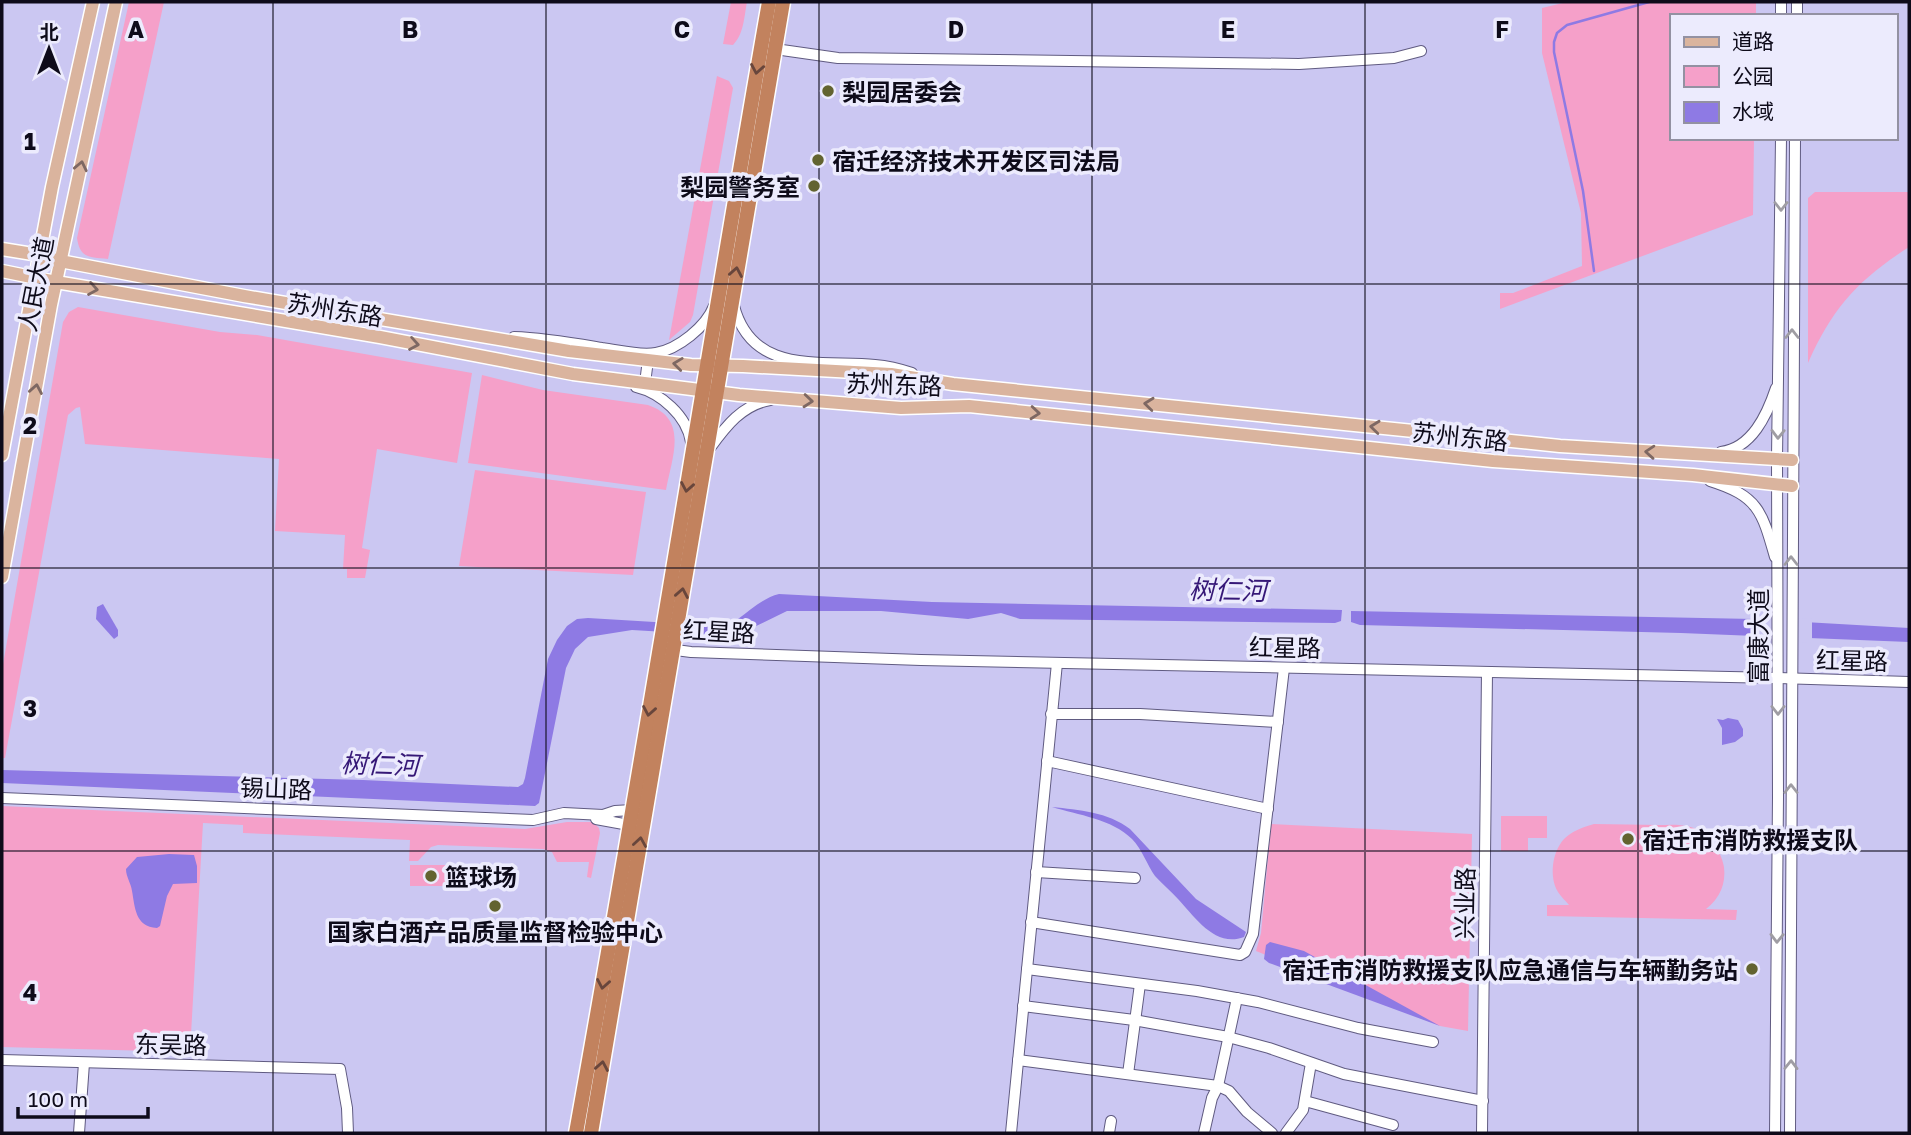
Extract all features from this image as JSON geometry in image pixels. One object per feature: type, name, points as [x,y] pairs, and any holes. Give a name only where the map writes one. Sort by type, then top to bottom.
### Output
[{"type":"highway","points":[[591,1133],[699,453],[710,391],[722,365],[725,297],[769,2]]},
{"type":"highway","points":[[710,391],[707,365],[725,297],[783,2]]},
{"type":"highway","points":[[576,1133],[630,817],[666,649]]},
{"type":"main road","name":"人民大道","points":[[2,455],[52,187],[93,2]]},
{"type":"main road","name":"人民大道","points":[[2,577],[60,261],[116,2]]},
{"type":"main road","name":"苏州东路","points":[[2,248],[244,296],[569,351],[707,365],[891,374],[953,384],[1560,446],[1792,460]]},
{"type":"main road","name":"苏州东路","points":[[2,271],[573,374],[710,391],[901,408],[969,406],[1479,459],[1693,475],[1792,486]]},
{"type":"main road","points":[[2,461],[22,465]]},
{"type":"street","points":[[775,49],[838,58],[1287,64],[1394,58],[1421,51]]},
{"type":"street","name":"富康大道","points":[[1775,1133],[1781,140]]},
{"type":"street","name":"富康大道","points":[[1790,1133],[1795,140]]},
{"type":"street","points":[[479,337],[538,338],[647,354],[660,352],[684,339],[700,326],[725,297],[746,334],[770,354],[789,360],[878,365],[953,384]]},
{"type":"street","points":[[474,355],[527,369],[648,390],[661,397],[681,420],[699,453],[741,411],[779,398]]},
{"type":"street","points":[[645,383],[648,360]]},
{"type":"street","points":[[1694,454],[1731,450],[1749,437],[1765,417],[1779,375],[1792,372]]},
{"type":"street","points":[[1693,475],[1730,487],[1751,501],[1769,535],[1778,569]]},
{"type":"street","name":"红星路","points":[[666,649],[718,653],[1056,663],[1909,682]]},
{"type":"street","points":[[1011,1133],[1056,663]]},
{"type":"street","points":[[1031,922],[1240,955],[1245,952],[1253,934],[1284,668]]},
{"type":"street","name":"兴业路","points":[[1482,1133],[1487,672]]},
{"type":"street","points":[[1051,714],[1140,714],[1278,722]]},
{"type":"street","points":[[1047,761],[1268,808]]},
{"type":"street","name":"锡山路","points":[[2,801],[534,820],[565,813],[603,815],[615,811],[630,817]]},
{"type":"street","points":[[1036,872],[1135,878]]},
{"type":"street","points":[[1027,969],[1237,998],[1358,1028],[1433,1042]]},
{"type":"street","points":[[1128,1074],[1140,984]]},
{"type":"street","points":[[1204,1133],[1237,998]]},
{"type":"street","points":[[1023,1006],[1135,1020],[1228,1037],[1344,1074],[1483,1101]]},
{"type":"street","name":"东吴路","points":[[2,1060],[340,1069],[347,1108],[348,1133]]},
{"type":"street","points":[[1018,1060],[1217,1086],[1229,1091],[1247,1112],[1272,1133]]},
{"type":"street","points":[[79,1133],[84,1063]]},
{"type":"street","points":[[1286,1133],[1303,1110],[1311,1063]]},
{"type":"street","points":[[1305,1101],[1393,1125]]},
{"type":"street","points":[[1109,1133],[1111,1121]]},
{"type":"green space","points":[[129,2],[164,2],[108,259],[96,258],[83,253],[77,238]]},
{"type":"green space","points":[[731,2],[747,2],[741,31],[733,45],[723,44]]},
{"type":"green space","points":[[1567,2],[1756,2],[1756,14],[1670,14],[1670,140],[1754,140],[1753,215],[1500,309],[1500,293],[1513,293],[1582,266],[1581,213],[1542,53],[1542,8]]},
{"type":"green space","points":[[717,76],[729,81],[733,88],[693,315],[690,322],[669,340]]},
{"type":"green space","points":[[1815,192],[1909,192],[1909,247],[1875,271],[1849,296],[1827,326],[1808,363],[1808,198]]},
{"type":"green space","points":[[78,307],[472,373],[457,463],[377,449],[362,548],[370,550],[365,578],[347,578],[347,569],[343,569],[345,535],[275,531],[279,459],[85,444],[80,407],[76,408],[68,415],[5,758],[2,758],[2,670],[63,322],[69,312]]},
{"type":"green space","points":[[482,375],[543,390],[648,405],[661,411],[669,420],[675,440],[666,490],[468,463]]},
{"type":"green space","points":[[475,470],[646,492],[633,575],[459,566]]},
{"type":"green space","points":[[2,806],[525,829],[567,822],[593,822],[600,833],[591,878],[587,877],[589,862],[557,862],[552,852],[543,849],[438,845],[431,847],[418,861],[409,861],[410,840],[243,833],[243,825],[203,823],[190,1052],[2,1047]]},
{"type":"green space","points":[[1501,816],[1547,816],[1547,838],[1528,838],[1528,851],[1501,851]]},
{"type":"green space","points":[[1271,824],[1472,834],[1468,1031],[1440,1026],[1256,951],[1261,933]]},
{"type":"green space","points":[[1594,824],[1679,825],[1706,835],[1716,846],[1722,860],[1724,879],[1715,900],[1706,909],[1737,910],[1736,920],[1547,916],[1547,905],[1569,905],[1558,892],[1553,879],[1554,858],[1560,844],[1574,832]]},
{"type":"green space","name":"篮球场","points":[[410,865],[453,865],[453,886],[410,886]]},
{"type":"water","points":[[779,594],[932,602],[1342,610],[1341,621],[1335,623],[1020,619],[1001,613],[968,619],[881,611],[787,611],[752,628],[716,635],[632,630],[588,637],[575,649],[566,668],[539,803],[535,806],[2,783],[2,770],[518,787],[523,784],[525,778],[548,659],[567,626],[577,619],[588,618],[721,626]]},
{"type":"water","points":[[103,604],[118,630],[118,636],[114,639],[96,619],[97,607]]},
{"type":"water","points":[[1351,611],[1754,619],[1909,628],[1909,642],[1360,625],[1351,622]]},
{"type":"water","points":[[1717,719],[1738,720],[1743,736],[1735,742],[1722,745],[1722,728]]},
{"type":"water","points":[[1052,807],[1103,815],[1130,829],[1196,899],[1246,932],[1244,937],[1224,938],[1206,929],[1155,876],[1136,843],[1124,832],[1094,818]]},
{"type":"water","points":[[194,855],[197,883],[173,884],[167,896],[160,926],[150,927],[137,915],[126,869],[137,857]]},
{"type":"water","points":[[1270,942],[1304,951],[1440,1026],[1269,963],[1264,959],[1266,945]]},
{"type":"pier","points":[[1755,616],[1812,619],[1812,643],[1755,640]]},
{"type":"waterway","points":[[1594,271],[1583,191],[1554,42],[1557,33],[1567,25],[1649,2]]},
{"type":"place","name":"梨园居委会","points":[[828,91]]},
{"type":"place","name":"宿迁经济技术开发区司法局","points":[[818,160]]},
{"type":"place","name":"梨园警务室","points":[[814,186]]},
{"type":"place","name":"宿迁市消防救援支队","points":[[1628,839]]},
{"type":"place","name":"篮球场","points":[[431,876]]},
{"type":"place","name":"国家白酒产品质量监督检验中心","points":[[495,906]]},
{"type":"place","name":"宿迁市消防救援支队应急通信与车辆勤务站","points":[[1752,969]]},
{"type":"water label","name":"树仁河","points":[[1228,590]]},
{"type":"water label","name":"树仁河","points":[[380,764]]}]
